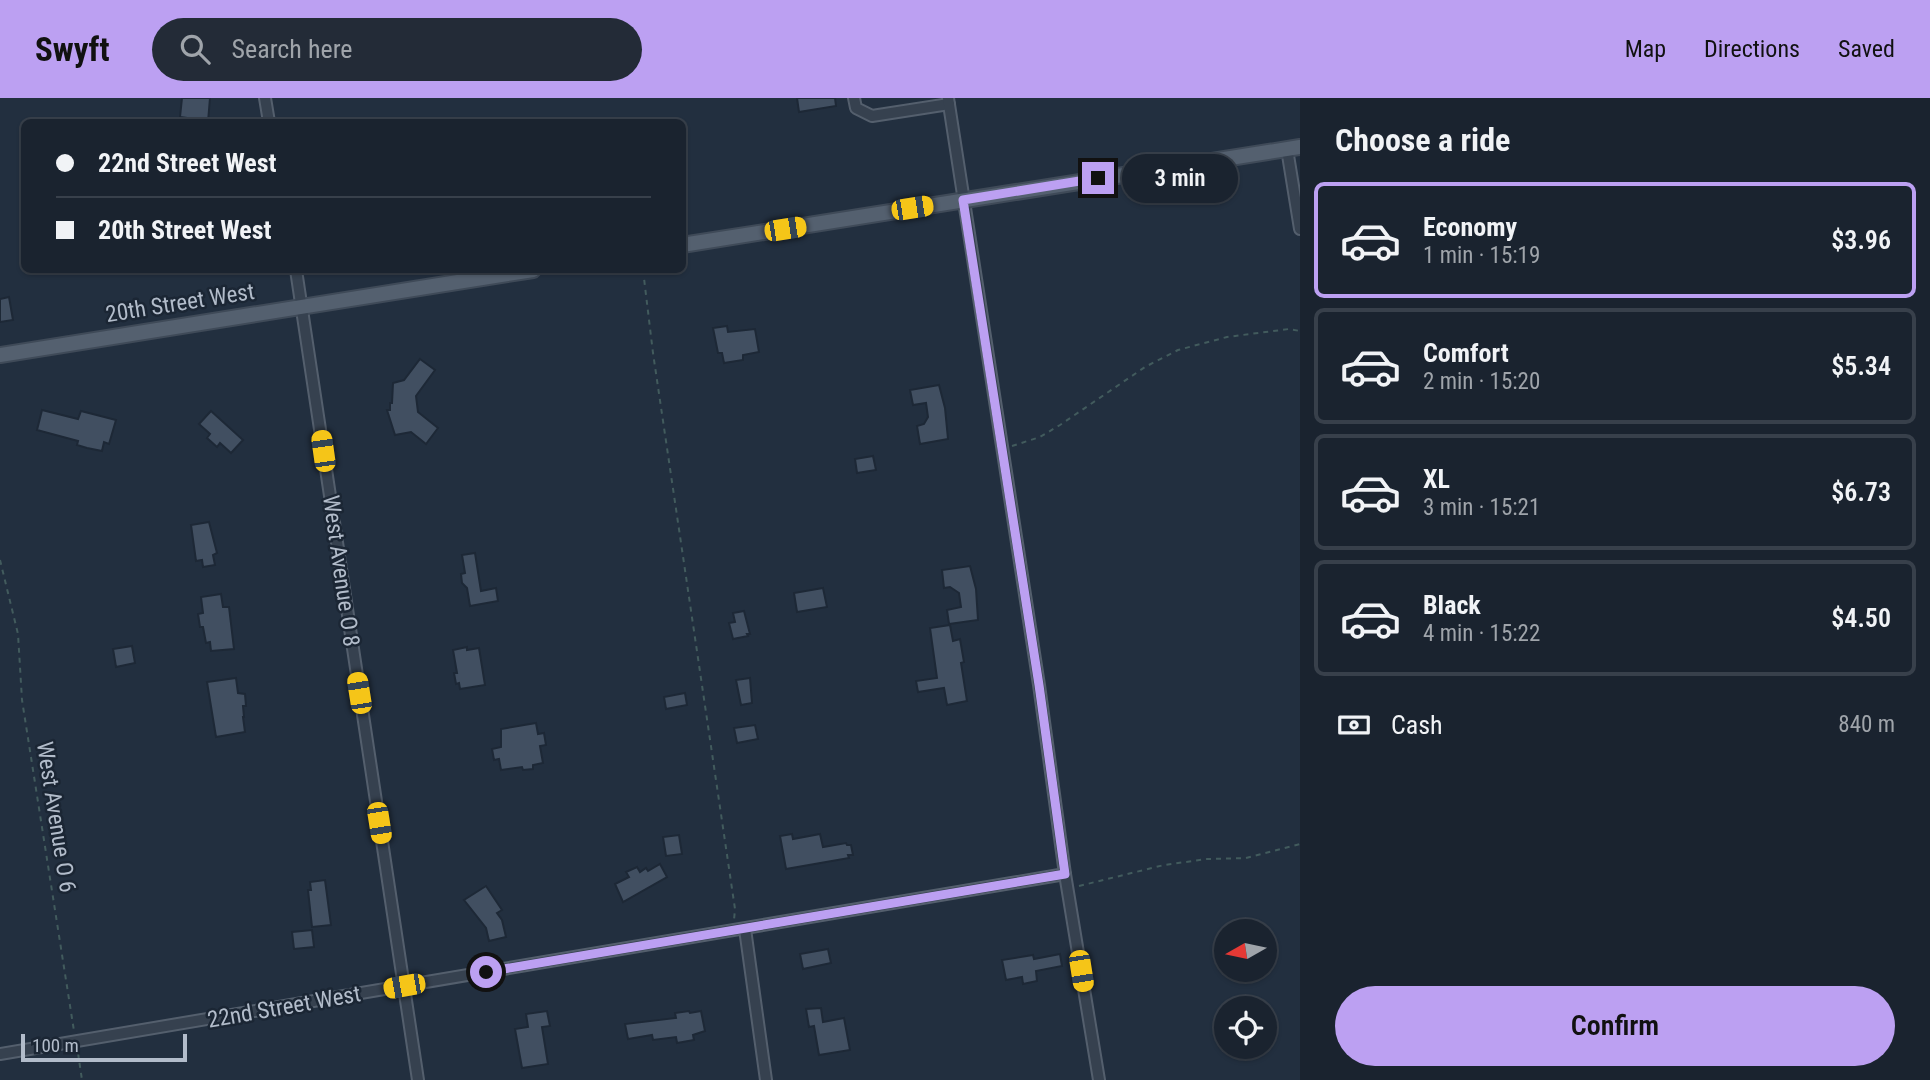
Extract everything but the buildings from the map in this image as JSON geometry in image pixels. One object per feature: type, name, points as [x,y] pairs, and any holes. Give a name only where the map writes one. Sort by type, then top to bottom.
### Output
[{"type":"main road","points":[[686,244],[1293,148]]},
{"type":"main road","name":"20th Street West","points":[[0,355],[514,273]]},
{"type":"street","points":[[265,98],[268,119]]},
{"type":"street","points":[[854,98],[856,108],[872,116],[948,101],[1039,685],[1065,874],[1099,1080]]},
{"type":"street","points":[[1293,148],[1300,229]]},
{"type":"street","name":"West Avenue O 8","points":[[297,273],[418,1080]]},
{"type":"street","name":"22nd Street West","points":[[0,1054],[1065,874]]},
{"type":"street","points":[[745,929],[765,1080]]},
{"type":"path","points":[[643,273],[659,395],[724,825],[735,909],[732,932]]},
{"type":"path","points":[[1001,448],[1040,437],[1145,367],[1192,344],[1264,332],[1300,331]]},
{"type":"path","name":"West Avenue O 6","points":[[0,560],[18,634],[22,700],[82,1080]]},
{"type":"path","points":[[1068,889],[1164,865],[1193,860],[1254,857],[1300,844]]},
{"type":"route","points":[[486,972],[1065,874],[1039,685],[963,200],[1098,178]]}]
